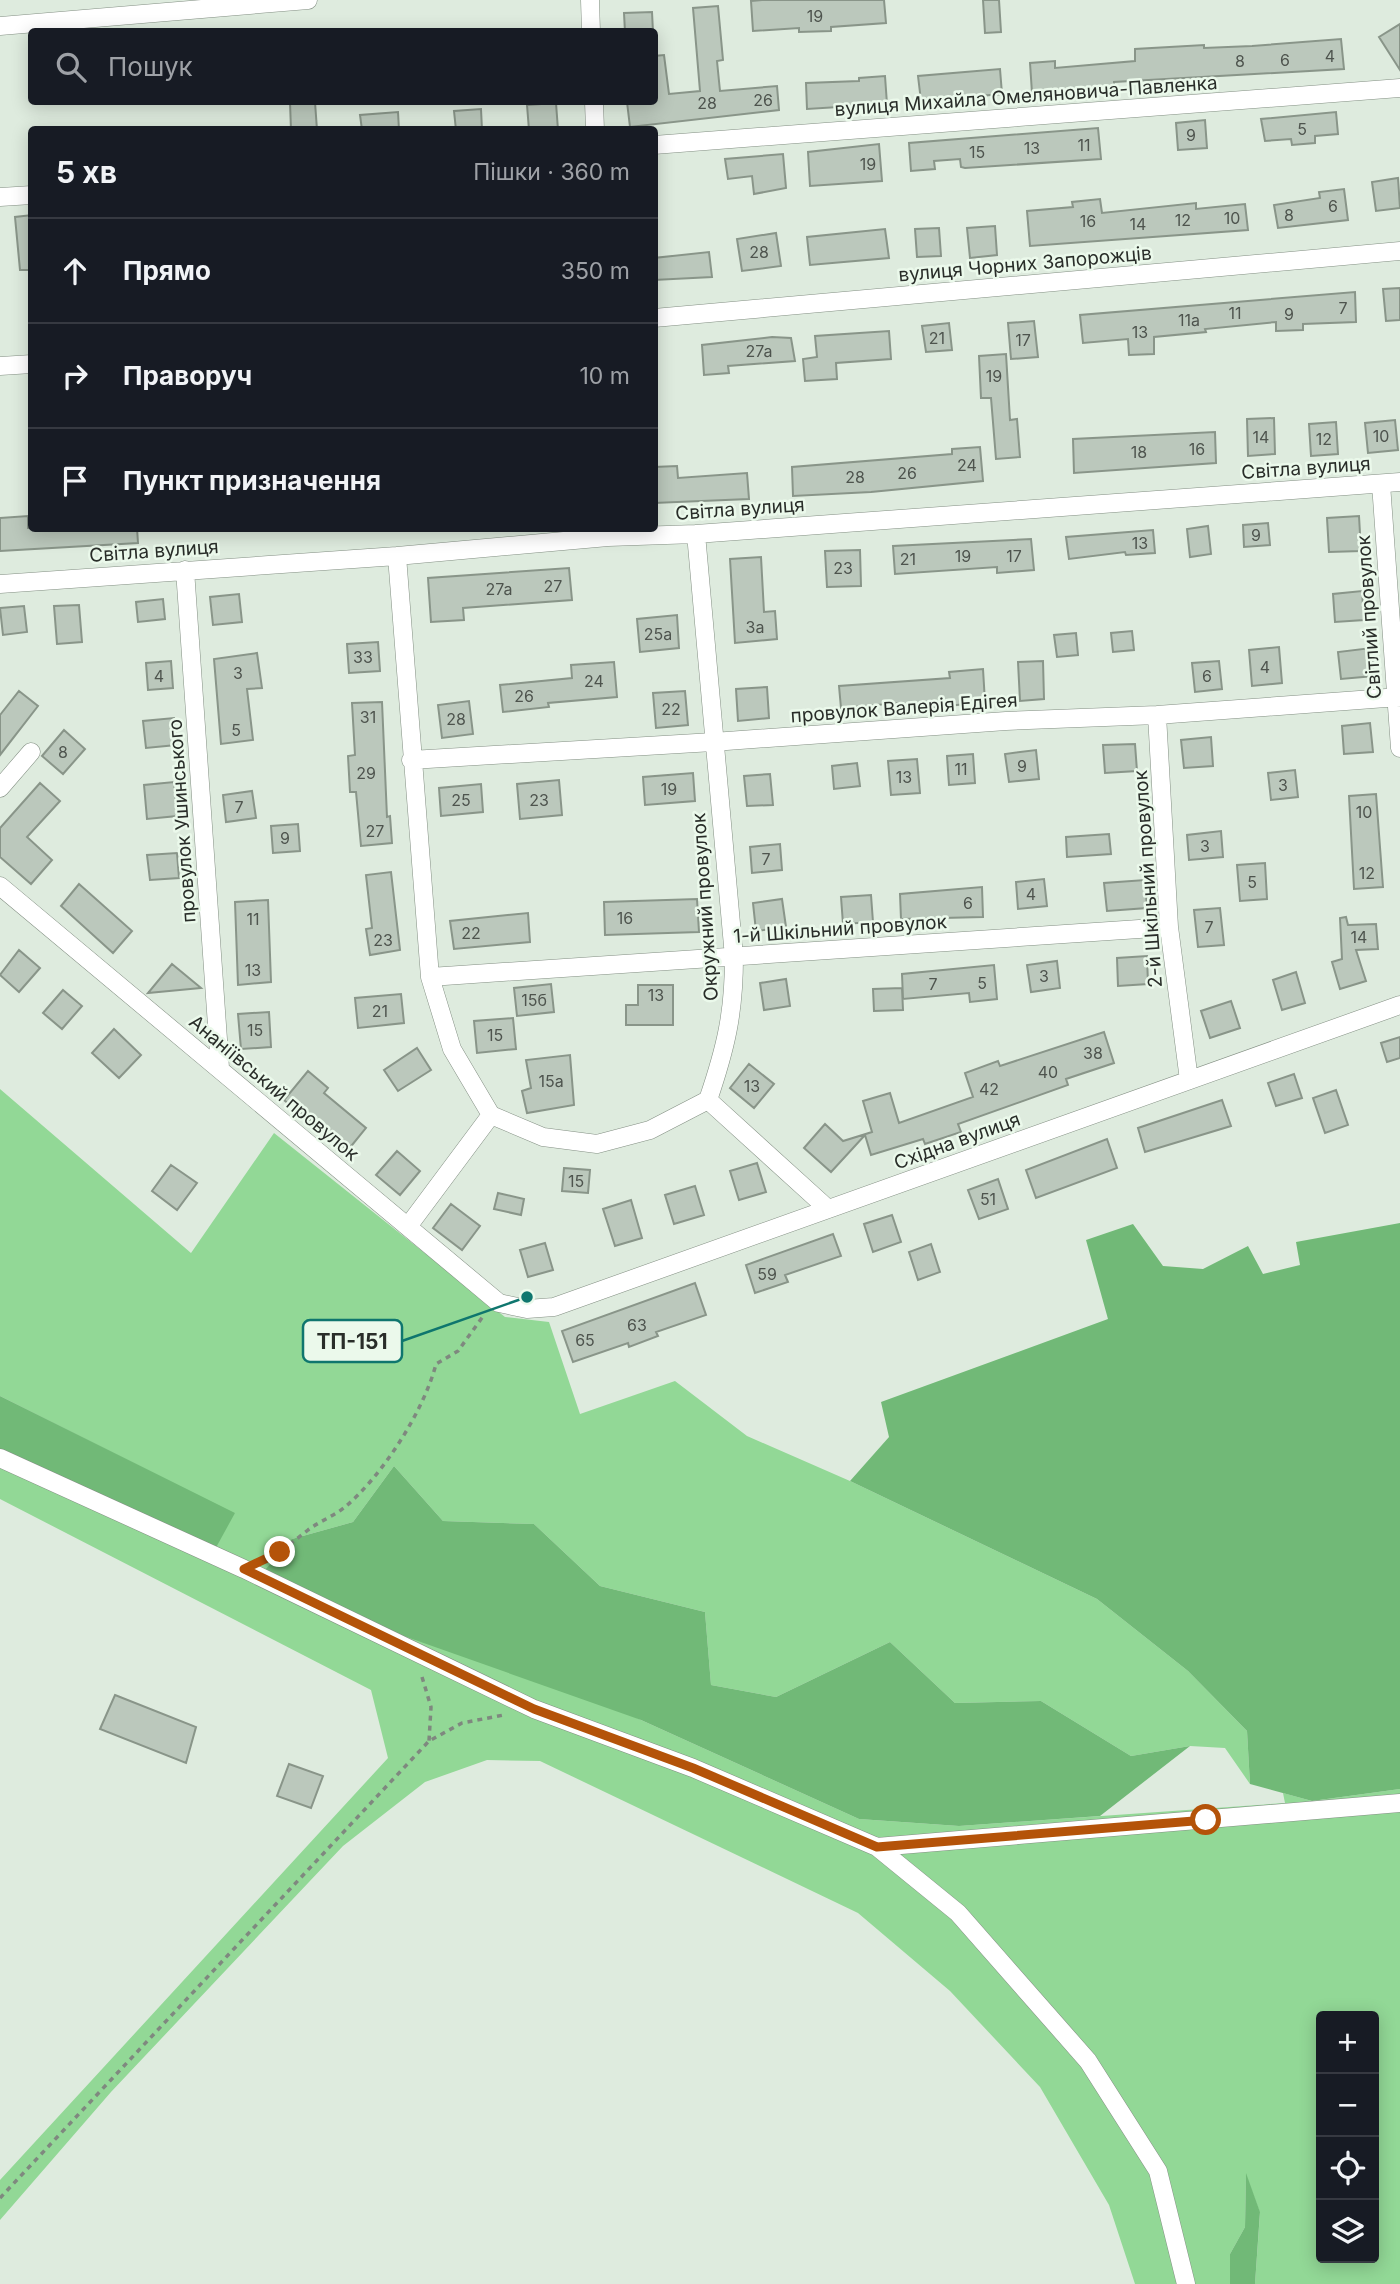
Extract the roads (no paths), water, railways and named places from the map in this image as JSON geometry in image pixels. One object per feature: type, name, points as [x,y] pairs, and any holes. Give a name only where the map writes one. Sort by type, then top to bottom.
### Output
[{"type":"street","points":[[0,26],[174,5],[308,0]]},
{"type":"street","points":[[590,0],[591,28]]},
{"type":"street","name":"вулиця Михайла Омеляновича-Павленка","points":[[658,145],[1400,88]]},
{"type":"street","points":[[594,105],[595,126]]},
{"type":"street","points":[[0,197],[28,195]]},
{"type":"street","name":"вулиця Чорних Запорожців","points":[[658,318],[1400,251]]},
{"type":"street","points":[[0,366],[28,364]]},
{"type":"street","name":"Світла вулиця","points":[[0,584],[397,556],[608,533],[696,534],[1400,482]]},
{"type":"street","name":"Світлий провулок","points":[[1381,484],[1400,748]]},
{"type":"street","name":"Окружний провулок","points":[[696,534],[734,957],[734,1004],[725,1050],[708,1100]]},
{"type":"street","points":[[397,556],[430,977],[452,1049],[491,1115],[543,1137],[597,1144],[650,1130],[708,1100],[828,1209]]},
{"type":"street","name":"провулок Ушинського","points":[[185,570],[220,1068]]},
{"type":"street","name":"провулок Валерія Едігея","points":[[411,760],[1006,721],[1157,715],[1398,696]]},
{"type":"street","name":"2-й Шкільний провулок","points":[[1157,715],[1168,927],[1189,1080]]},
{"type":"street","points":[[0,788],[31,752]]},
{"type":"street","name":"Ананіївський провулок","points":[[0,886],[220,1068],[342,1174],[409,1225],[499,1303],[527,1309]]},
{"type":"street","name":"1-й Шкільний провулок","points":[[430,977],[1168,927]]},
{"type":"street","name":"Східна вулиця","points":[[527,1309],[554,1307],[1400,1005]]},
{"type":"street","points":[[409,1225],[491,1115]]},
{"type":"street","points":[[0,1458],[244,1569],[534,1709],[693,1768],[877,1847],[958,1913],[1088,2061],[1158,2171],[1186,2284]]},
{"type":"street","points":[[877,1847],[1400,1803]]},
{"type":"place","name":"ТП-151","points":[[527,1297]]}]
